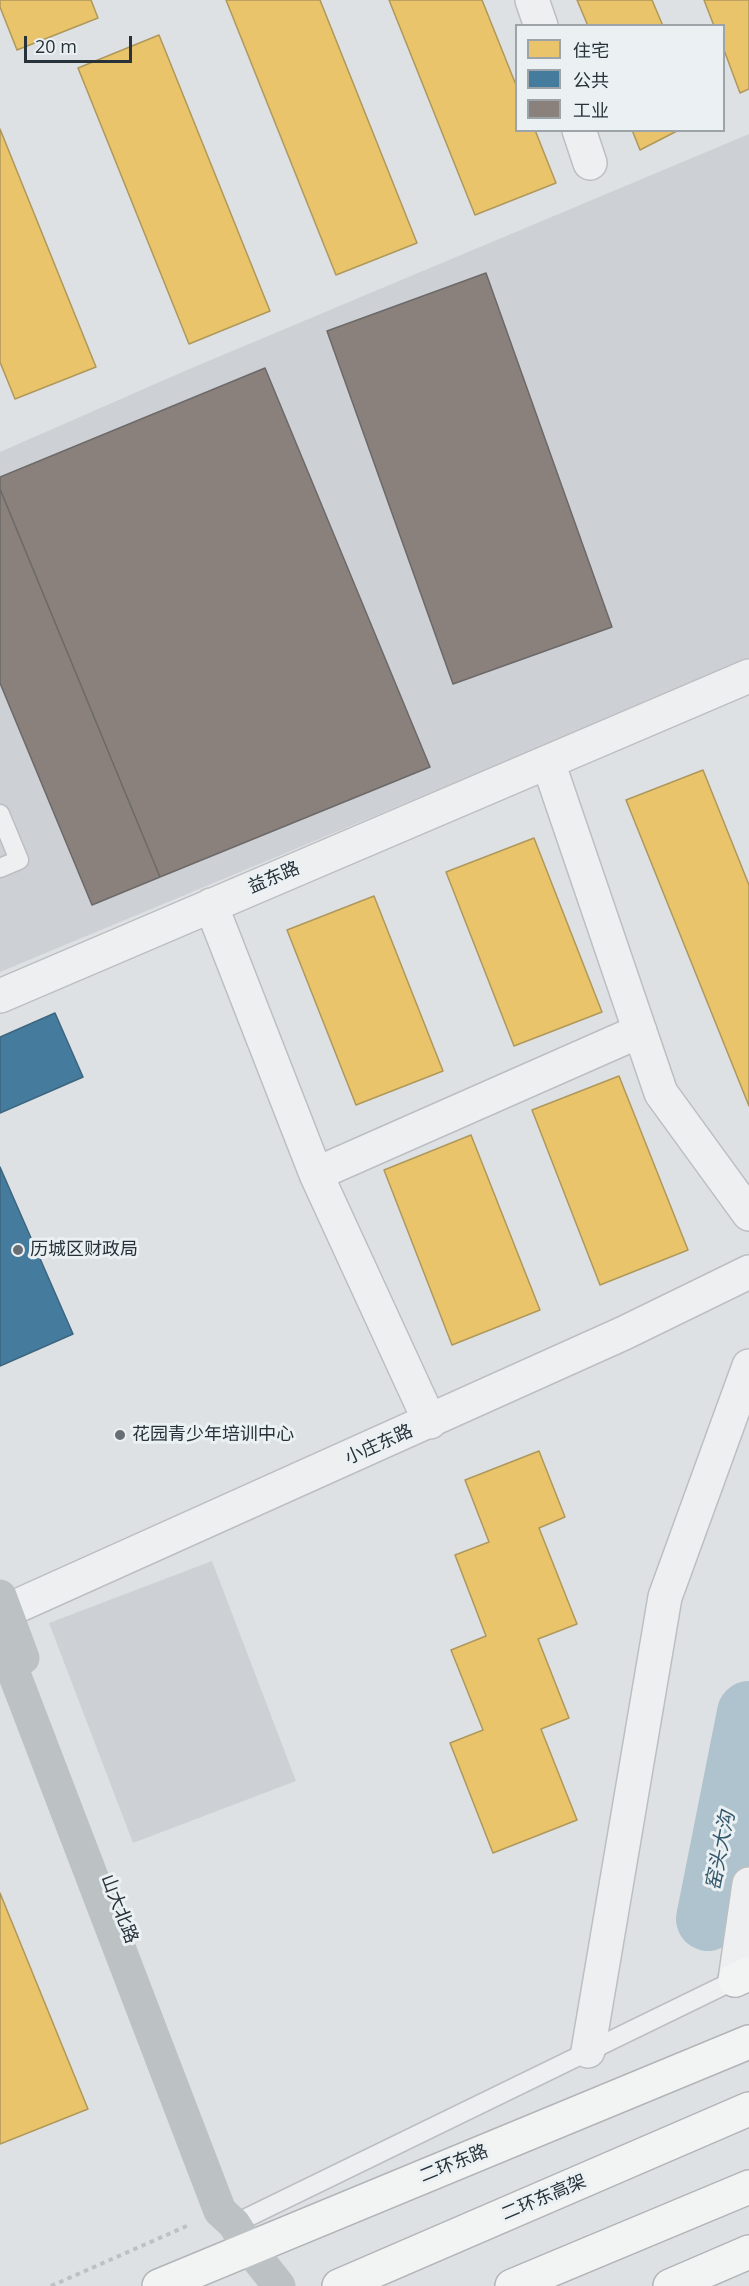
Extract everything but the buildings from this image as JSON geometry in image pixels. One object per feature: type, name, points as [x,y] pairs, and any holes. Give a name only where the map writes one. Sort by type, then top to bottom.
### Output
[{"type":"highway","name":"二环东路","points":[[159,2286],[234,2228],[595,2105],[749,2042]]},
{"type":"highway","name":"二环东高架","points":[[339,2286],[749,2109]]},
{"type":"highway","points":[[512,2286],[749,2187]]},
{"type":"highway","points":[[670,2286],[745,2254]]},
{"type":"main road","name":"山大北路","points":[[2,1615],[234,2228],[279,2286]]},
{"type":"street","points":[[532,0],[540,24]]},
{"type":"street","points":[[580,132],[590,163]]},
{"type":"street","name":"益东路","points":[[0,996],[749,676]]},
{"type":"street","points":[[548,762],[661,1093],[749,1214]]},
{"type":"street","points":[[210,905],[316,1174],[430,1422]]},
{"type":"street","points":[[316,1174],[640,1031]]},
{"type":"street","name":"小庄东路","points":[[2,1615],[624,1333],[749,1272]]},
{"type":"street","points":[[588,2051],[665,1597],[749,1366]]},
{"type":"street","points":[[744,1978],[749,1884]]},
{"type":"lane","points":[[0,814],[19,860],[0,868]]},
{"type":"lane","points":[[234,2228],[588,2051],[744,1978]]},
{"type":"path","points":[[51,2286],[234,2228]]},
{"type":"shaded area","points":[[749,134],[749,660],[0,972],[0,452],[187,370]]},
{"type":"shaded area","points":[[212,1561],[296,1781],[133,1843],[49,1623]]},
{"type":"waterway","name":"窑头大沟","points":[[708,1919],[749,1713]]},
{"type":"place","name":"历城区财政局","points":[[18,1250]]},
{"type":"place","name":"花园青少年培训中心","points":[[120,1435]]}]
